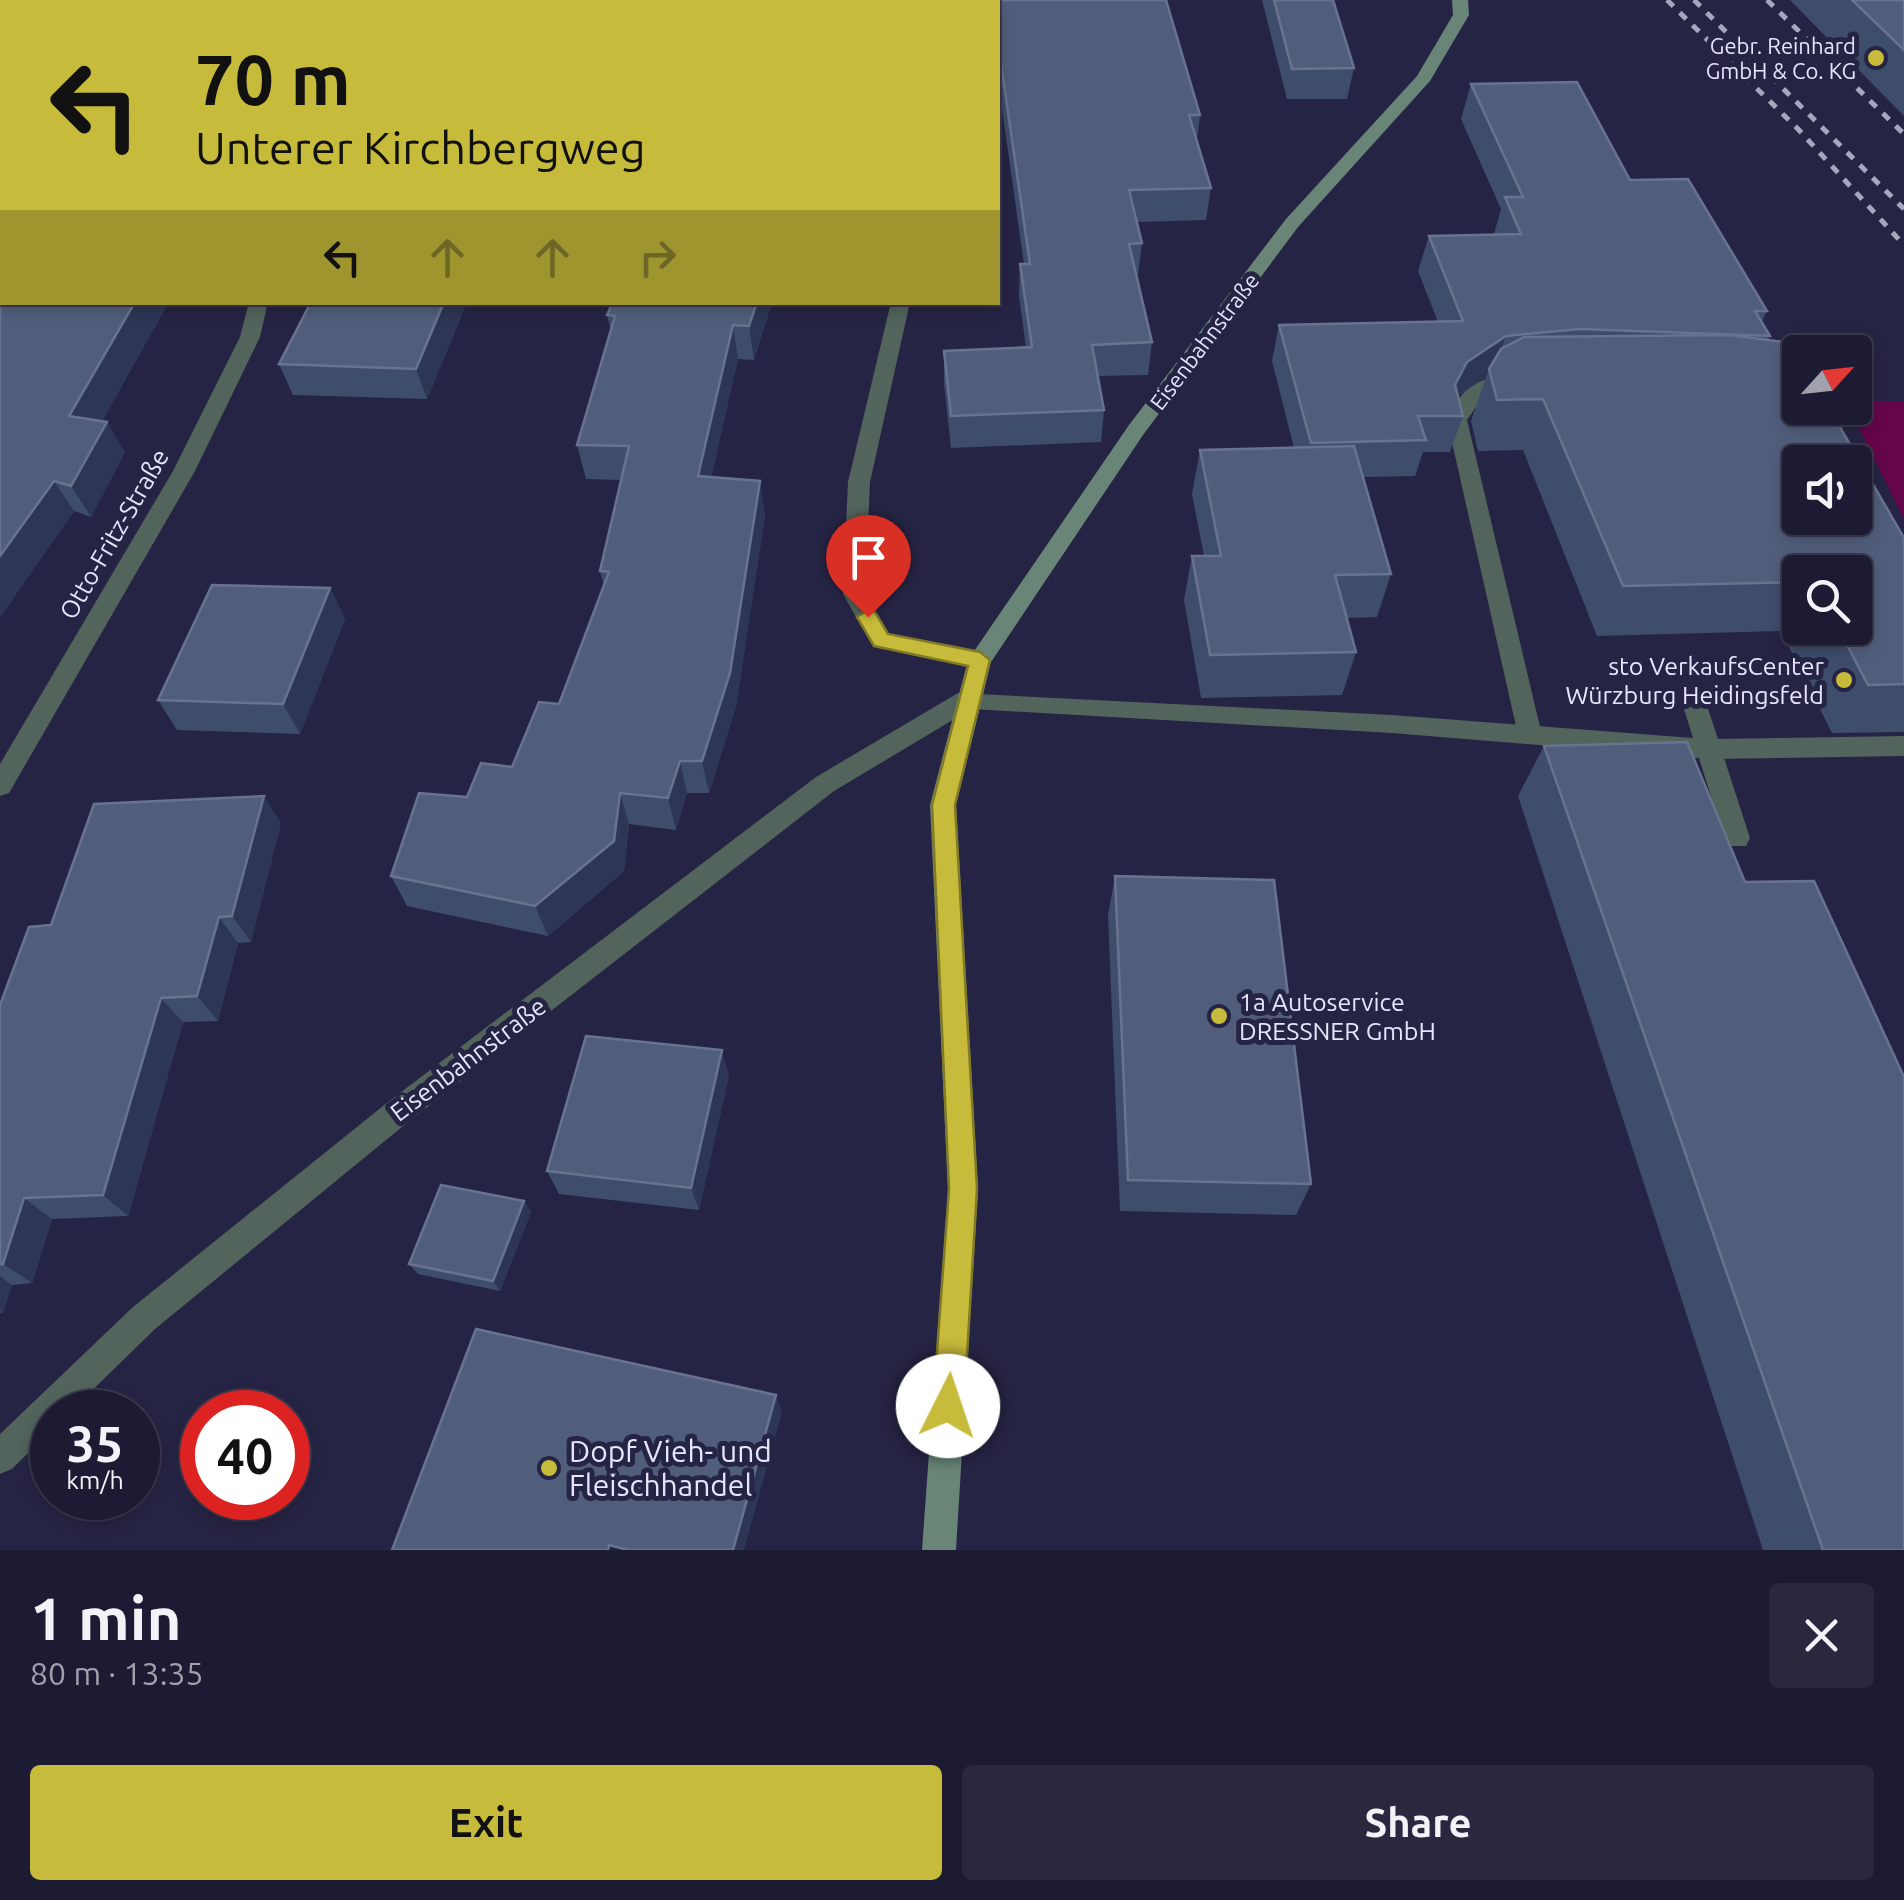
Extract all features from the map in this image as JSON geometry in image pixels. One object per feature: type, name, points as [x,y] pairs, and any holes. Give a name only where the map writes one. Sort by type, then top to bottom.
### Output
[{"type":"street","name":"Eisenbahnstraße","points":[[0,1457],[144,1318],[398,1112],[825,784],[967,700],[980,660],[1136,430],[1292,224],[1424,78],[1461,15],[1460,0]]},
{"type":"street","name":"Otto-Fritz-Straße","points":[[0,786],[184,471],[250,337],[258,305]]},
{"type":"street","points":[[900,305],[858,482],[854,594],[881,640],[980,660]]},
{"type":"street","points":[[1530,735],[1456,420],[1462,403],[1472,392],[1501,380],[1539,379]]},
{"type":"street","points":[[1691,694],[1737,838]]},
{"type":"street","points":[[939,1550],[963,1189],[943,805],[967,700],[1711,749],[1904,746]]},
{"type":"shaded area","points":[[1872,401],[1904,402],[1904,519],[1872,454],[1872,445],[1867,445],[1857,425],[1872,425]]},
{"type":"building","points":[[1000,0],[1166,0],[1200,115],[1189,115],[1211,188],[1129,190],[1142,243],[1129,244],[1152,342],[1092,345],[1104,410],[951,416],[944,351],[1032,347],[1020,264],[1030,264],[1000,57]]},
{"type":"building","points":[[1274,0],[1333,0],[1354,68],[1292,69]]},
{"type":"building","points":[[1852,0],[1904,0],[1904,50]]},
{"type":"building","points":[[1577,82],[1630,180],[1688,179],[1767,311],[1755,311],[1770,336],[1580,329],[1506,336],[1467,362],[1455,385],[1463,416],[1418,416],[1426,440],[1311,443],[1279,325],[1463,321],[1429,236],[1521,234],[1505,197],[1523,197],[1471,84]]},
{"type":"building","points":[[0,305],[133,305],[69,416],[107,422],[71,486],[54,481],[0,556]]},
{"type":"building","points":[[309,305],[443,305],[416,369],[279,364]]},
{"type":"building","points":[[612,305],[756,305],[749,326],[733,325],[698,476],[760,481],[730,673],[702,761],[680,761],[668,798],[620,793],[614,841],[535,906],[391,876],[419,793],[467,797],[481,763],[512,767],[539,702],[559,704],[609,572],[600,571],[629,446],[577,445],[615,316],[607,315]]},
{"type":"building","points":[[1729,335],[1782,342],[1782,425],[1839,425],[1850,445],[1782,445],[1782,535],[1872,535],[1872,483],[1904,538],[1904,684],[1868,685],[1847,645],[1872,645],[1872,555],[1782,555],[1782,582],[1623,586],[1543,399],[1497,400],[1489,369],[1501,349],[1524,337]]},
{"type":"building","points":[[1354,446],[1391,574],[1335,575],[1356,652],[1210,655],[1192,556],[1221,556],[1200,450]]},
{"type":"building","points":[[212,585],[330,588],[283,704],[158,700]]},
{"type":"building","points":[[1687,742],[1745,882],[1814,881],[1904,1077],[1904,1550],[1823,1550],[1544,746]]},
{"type":"building","points":[[264,796],[232,916],[219,917],[197,996],[161,998],[103,1195],[24,1198],[0,1264],[0,1005],[29,927],[51,925],[94,804]]},
{"type":"building","points":[[1115,876],[1274,880],[1311,1184],[1128,1180]]},
{"type":"building","points":[[586,1036],[722,1050],[691,1188],[547,1171]]},
{"type":"building","points":[[441,1185],[524,1201],[493,1281],[409,1264]]},
{"type":"building","points":[[476,1329],[776,1395],[733,1550],[628,1550],[609,1545],[608,1550],[392,1550]]},
{"type":"railway","points":[[1667,0],[1798,129],[1904,245]]},
{"type":"railway","points":[[1694,0],[1904,209]]},
{"type":"railway","points":[[1767,0],[1904,134]]},
{"type":"place","name":"Gebr. Reinhard GmbH & Co. KG","points":[[1876,58]]},
{"type":"place","name":"sto VerkaufsCenter Würzburg Heidingsfeld","points":[[1844,680]]},
{"type":"place","name":"1a Autoservice DRESSNER GmbH","points":[[1219,1016]]},
{"type":"place","name":"Dopf Vieh- und Fleischhandel","points":[[549,1468]]},
{"type":"route","points":[[868,617],[881,640],[980,660],[943,805],[963,1189],[948,1406]]}]
